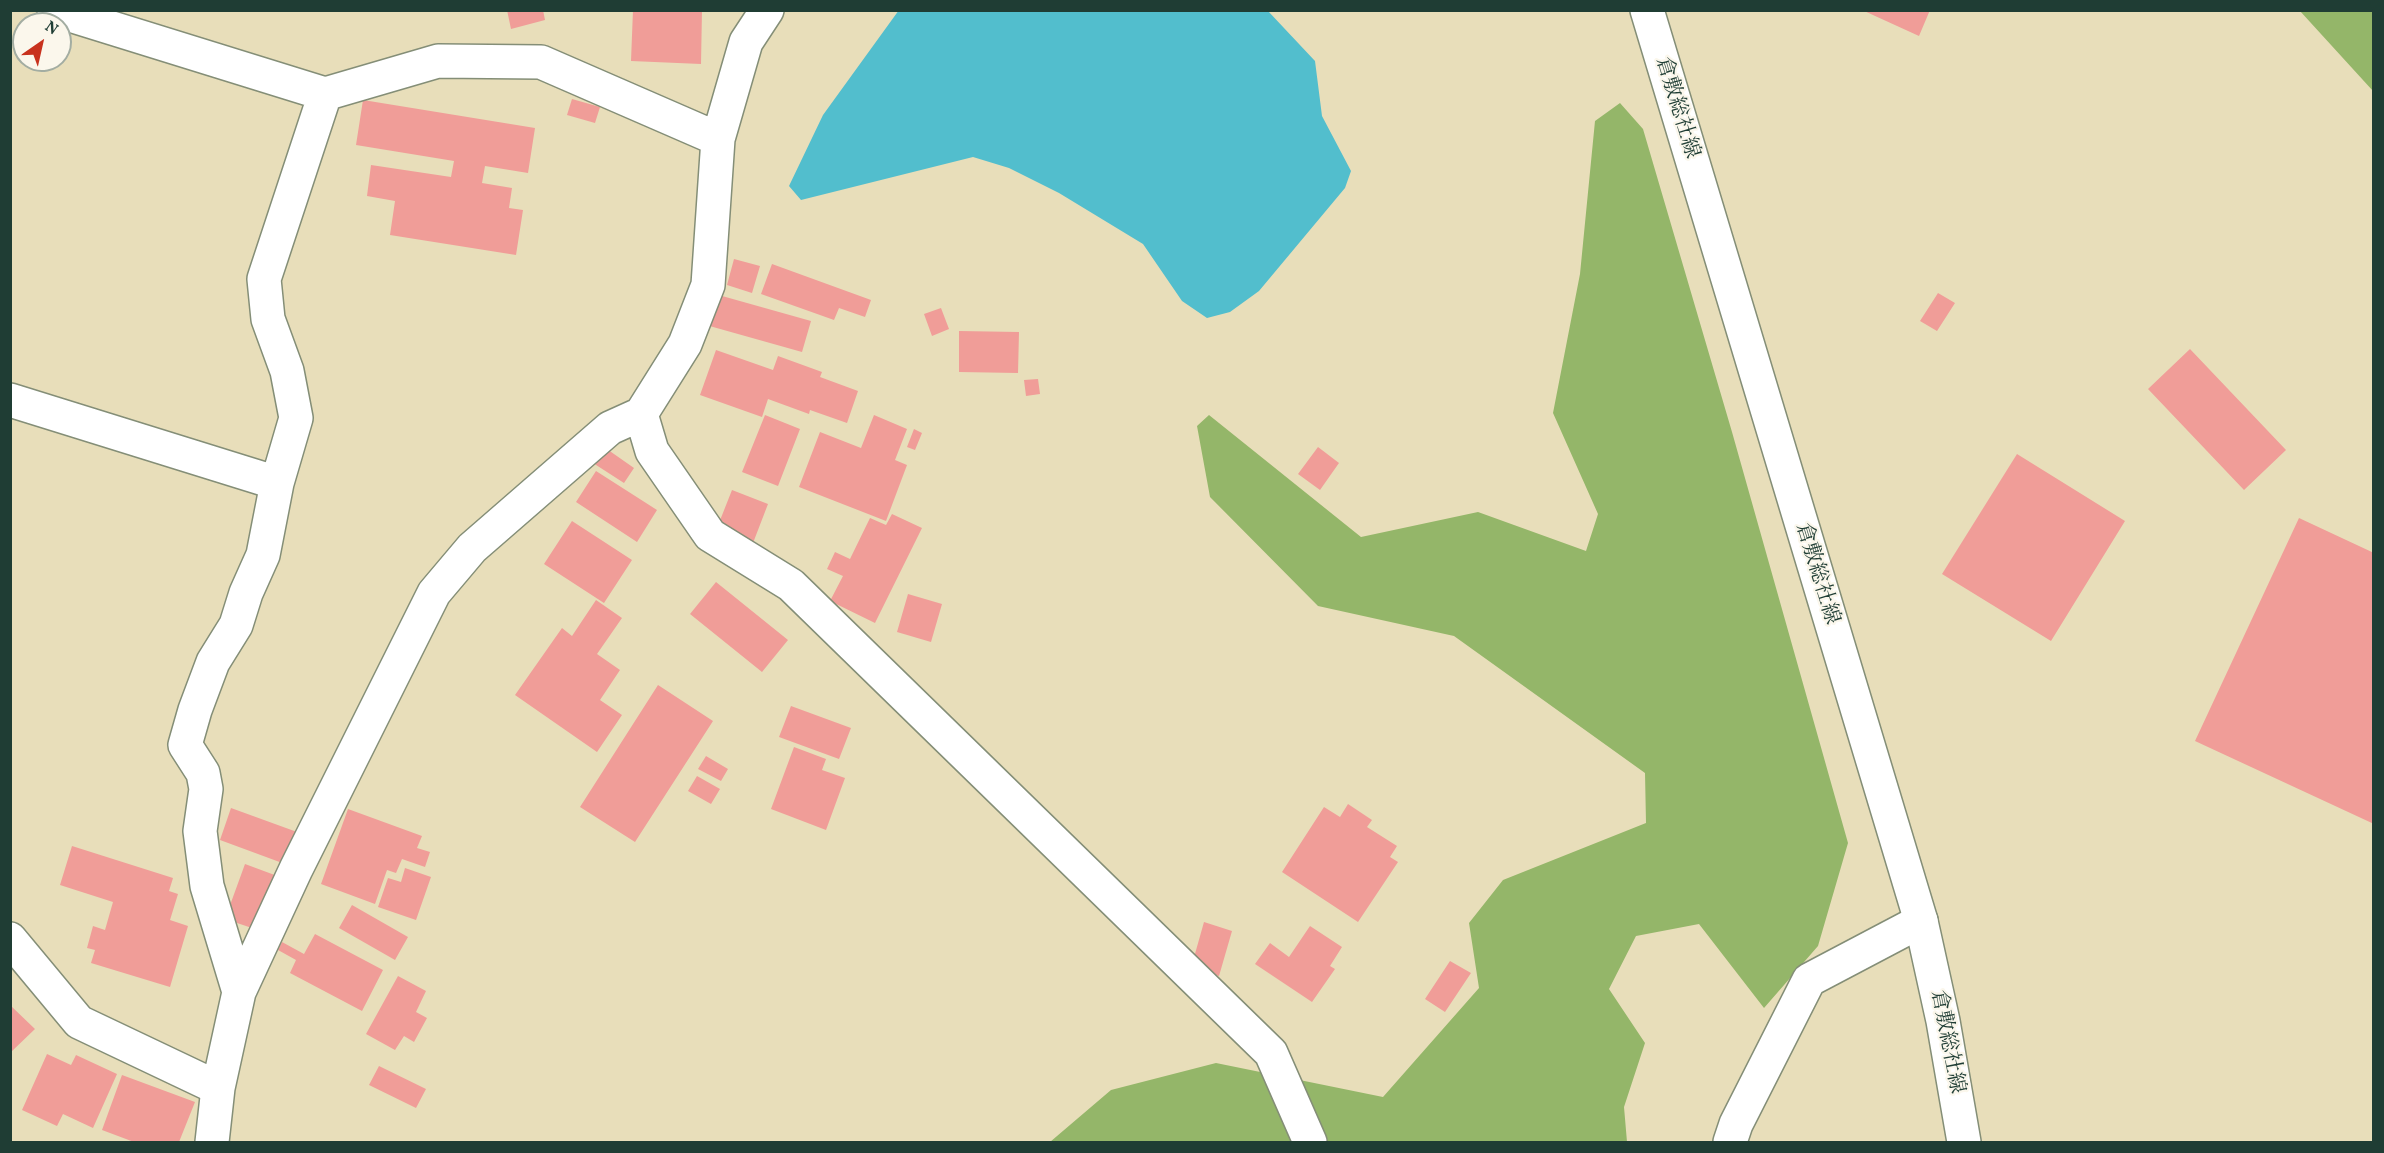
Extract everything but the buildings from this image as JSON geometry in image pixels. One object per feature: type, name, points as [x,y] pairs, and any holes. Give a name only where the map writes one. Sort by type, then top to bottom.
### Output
[{"type":"street","points":[[54,10],[325,94],[438,61],[542,62],[718,139]]},
{"type":"street","points":[[212,1143],[218,1088],[239,992],[296,869],[434,593],[472,548],[610,428],[641,414],[685,344],[708,285],[718,139],[746,42],[767,10]]},
{"type":"street","name":"倉敷総社線","points":[[1647,10],[1921,921],[1943,1021],[1964,1143]]},
{"type":"street","points":[[239,992],[207,886],[200,831],[206,789],[203,773],[185,745],[213,662],[236,625],[246,593],[263,555],[277,483],[296,418],[287,371],[268,319],[264,279],[325,94]]},
{"type":"street","points":[[10,400],[277,483]]},
{"type":"street","points":[[641,414],[652,451],[710,535],[791,585],[1270,1053],[1310,1143]]},
{"type":"street","points":[[1726,1136],[1809,981],[1921,921]]},
{"type":"street","points":[[10,939],[79,1022],[218,1088]]},
{"type":"green space","points":[[2300,11],[2373,11],[2373,91]]},
{"type":"green space","points":[[1620,103],[1643,129],[1732,432],[1848,843],[1818,946],[1764,1008],[1699,924],[1636,936],[1609,989],[1645,1043],[1624,1107],[1627,1142],[1050,1142],[1111,1090],[1216,1063],[1383,1097],[1479,988],[1469,923],[1503,880],[1646,823],[1645,773],[1454,636],[1318,606],[1210,497],[1197,426],[1209,415],[1361,537],[1478,512],[1586,551],[1598,514],[1553,413],[1580,274],[1595,121]]},
{"type":"water","points":[[899,10],[1268,11],[1315,61],[1322,116],[1351,171],[1345,188],[1259,291],[1230,312],[1207,318],[1182,301],[1143,244],[1059,193],[1009,168],[973,157],[801,200],[789,186],[823,115]]}]
